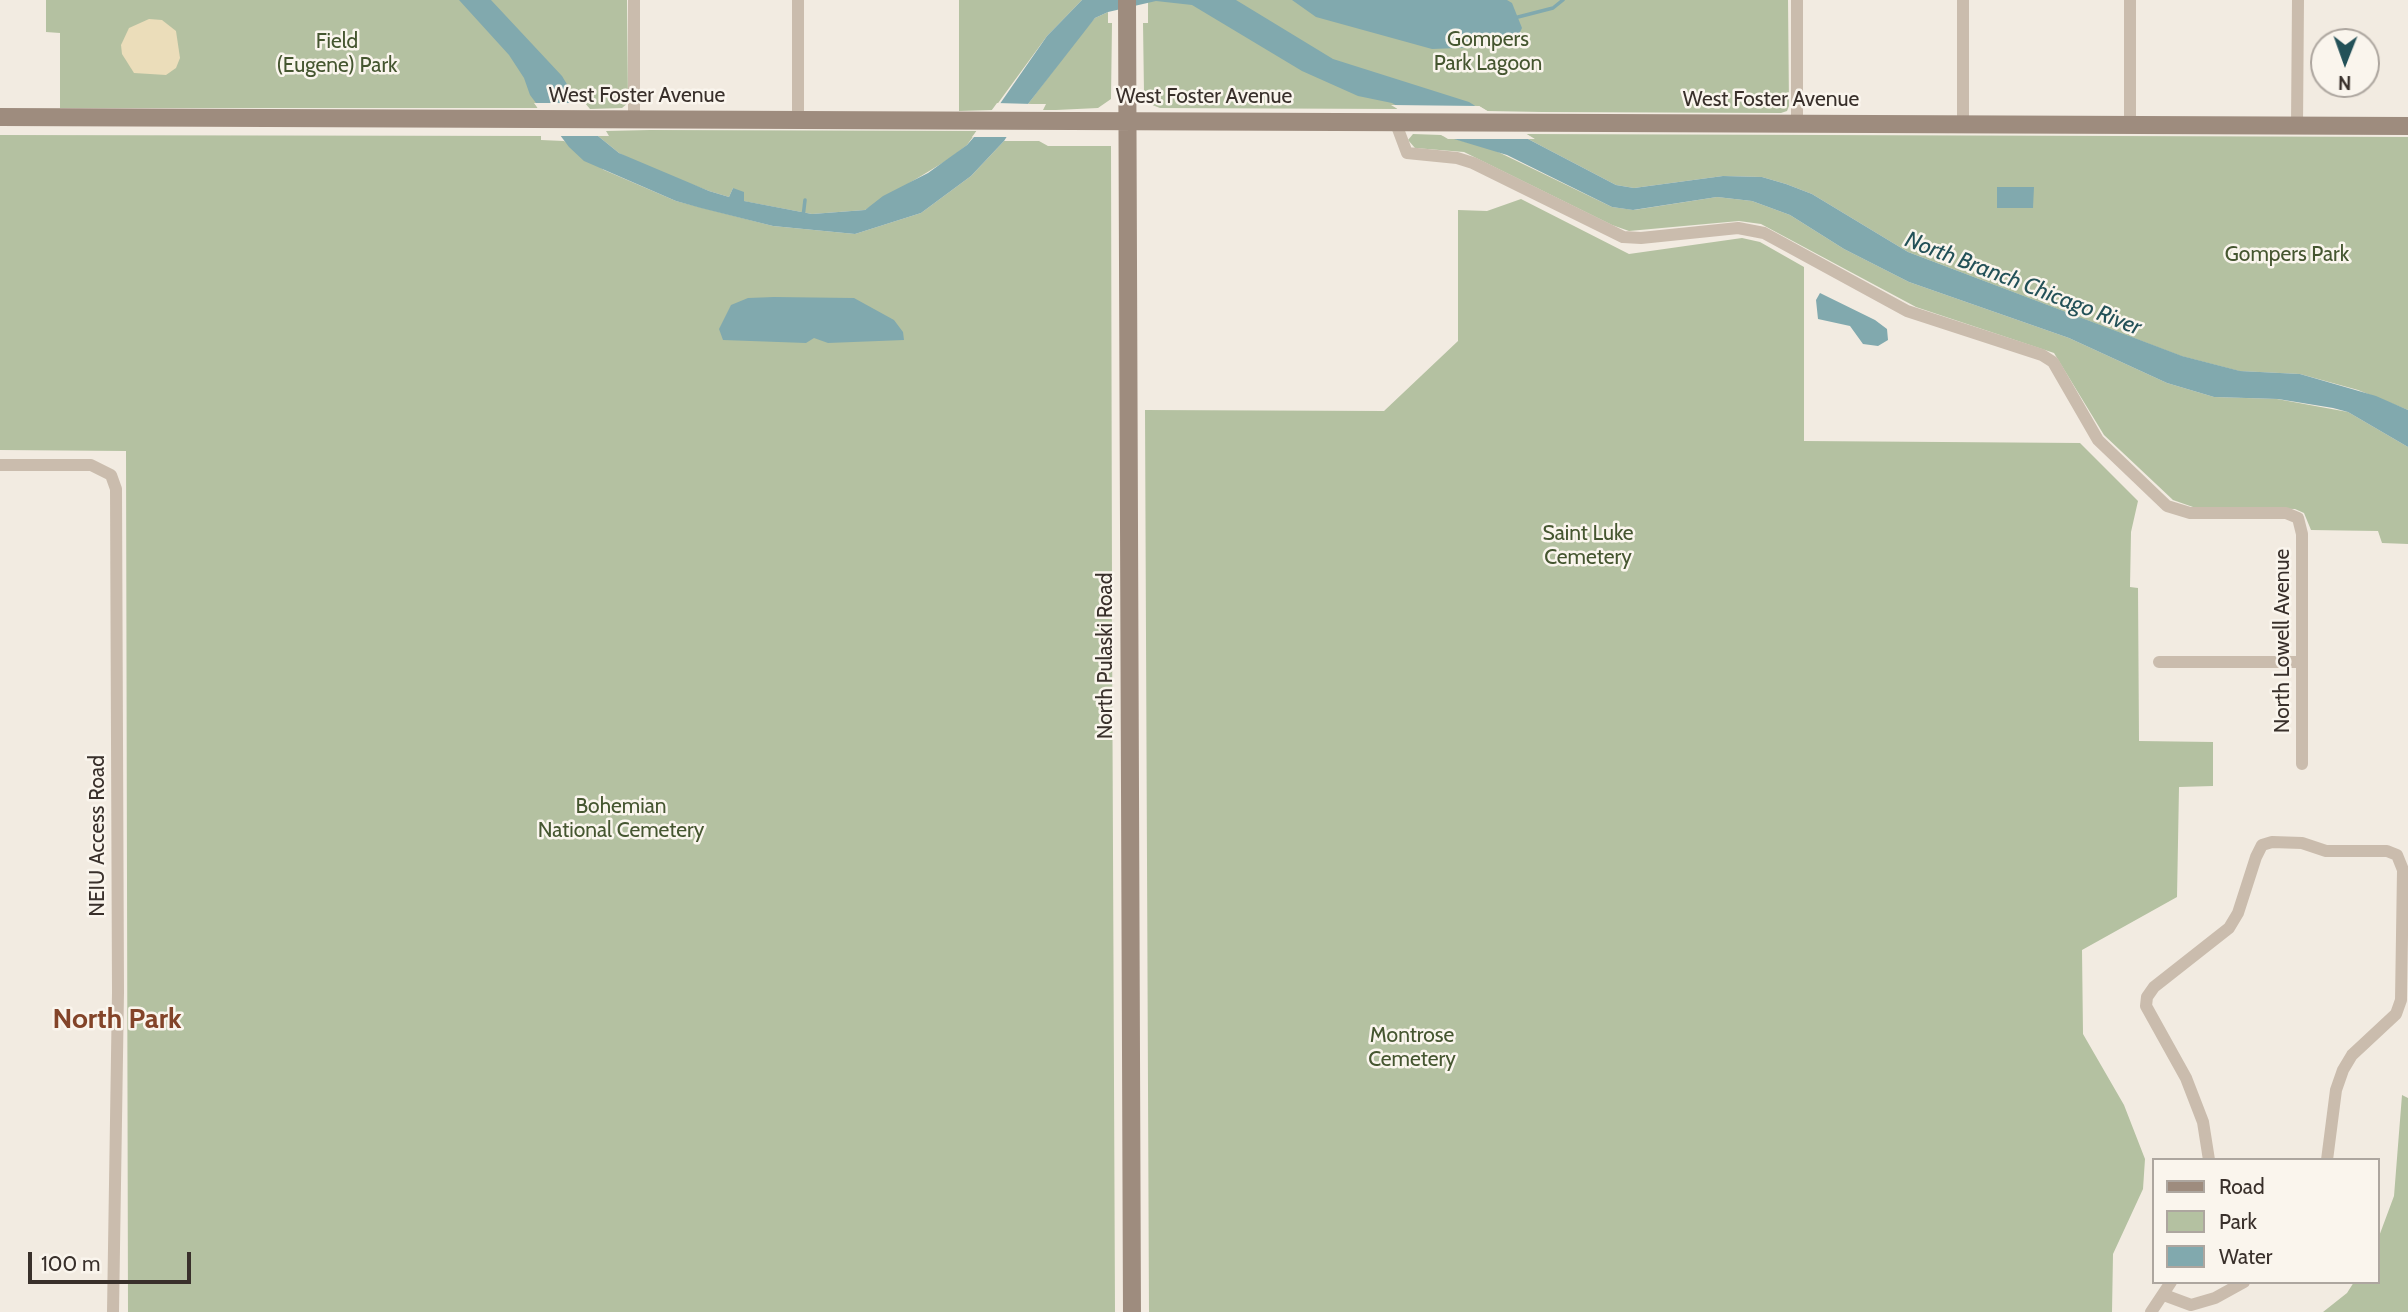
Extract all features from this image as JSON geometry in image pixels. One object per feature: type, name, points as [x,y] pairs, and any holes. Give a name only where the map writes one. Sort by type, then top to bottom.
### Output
[{"type":"main road","name":"North Pulaski Road","points":[[1127,0],[1132,1312]]},
{"type":"main road","name":"West Foster Avenue","points":[[0,117],[1128,119],[2408,126]]},
{"type":"street","points":[[634,0],[634,119]]},
{"type":"street","points":[[798,0],[798,118]]},
{"type":"street","points":[[1797,0],[1797,123]]},
{"type":"street","points":[[1963,0],[1963,124]]},
{"type":"street","points":[[2130,0],[2130,124]]},
{"type":"street","points":[[2297,125],[2298,0]]},
{"type":"street","name":"North Lowell Avenue","points":[[1395,121],[1407,153],[1457,158],[1473,163],[1623,237],[1641,238],[1751,228],[1907,311],[2042,355],[2053,362],[2098,440],[2167,506],[2190,513],[2286,513],[2298,518],[2302,534],[2302,764]]},
{"type":"street","name":"NEIU Access Road","points":[[0,465],[91,465],[111,475],[116,489],[118,992],[113,1312]]},
{"type":"street","points":[[2159,662],[2301,662]]},
{"type":"street","points":[[2209,1158],[2203,1122],[2186,1078],[2146,1006],[2147,997],[2154,987],[2229,928],[2238,913],[2262,845],[2272,842],[2302,843],[2326,851],[2386,851],[2397,855],[2403,870],[2401,1000],[2396,1013],[2352,1055],[2343,1070],[2336,1090],[2327,1158]]},
{"type":"street","points":[[2151,1312],[2170,1284]]},
{"type":"street","points":[[2164,1295],[2192,1305],[2216,1298],[2240,1284]]},
{"type":"green space","name":"Field (Eugene) Park","points":[[46,0],[627,0],[628,103],[622,108],[590,109],[585,103],[535,103],[538,108],[60,108],[60,33],[46,32]]},
{"type":"green space","points":[[959,0],[1082,0],[1047,36],[993,110],[959,111]]},
{"type":"green space","name":"Gompers Park Lagoon","points":[[1148,0],[1788,0],[1789,106],[1787,111],[1781,113],[1487,111],[1479,106],[1393,105],[1398,109],[1160,108],[1147,103],[1144,93],[1143,23],[1148,23]]},
{"type":"green space","points":[[1108,12],[1108,23],[1112,23],[1111,99],[1098,108],[1043,110],[1046,104],[1028,104],[1084,30],[1095,18]]},
{"type":"green space","points":[[606,131],[977,131],[967,145],[949,159],[865,210],[812,214],[743,201],[733,188],[729,197],[709,191],[639,164],[619,153],[598,136],[609,136]]},
{"type":"green space","points":[[1413,134],[1441,135],[1492,149],[1612,207],[1634,210],[1717,197],[1752,201],[1790,215],[1844,249],[1909,282],[2069,338],[2167,383],[2214,397],[2277,399],[2348,412],[2408,447],[2408,544],[2382,543],[2378,531],[2311,530],[2304,513],[2295,509],[2193,507],[2173,500],[2104,435],[2054,353],[1916,307],[1761,224],[1739,221],[1629,231],[1464,152],[1415,148],[1408,140]]},
{"type":"green space","name":"Gompers Park","points":[[1526,134],[2408,137],[2408,410],[2358,390],[2300,374],[2239,371],[2181,356],[1908,252],[1812,194],[1786,184],[1762,177],[1723,176],[1634,188],[1616,185],[1528,139],[1534,139]]},
{"type":"green space","name":"Bohemian National Cemetery","points":[[0,135],[541,136],[541,140],[564,141],[604,170],[676,201],[773,226],[855,234],[921,213],[971,176],[1004,141],[1039,141],[1048,146],[1111,146],[1112,589],[1109,601],[1112,621],[1115,1312],[128,1312],[126,451],[0,450]]},
{"type":"green space","points":[[1521,199],[1629,254],[1742,238],[1760,242],[1804,267],[1804,441],[2080,443],[2138,501],[2131,532],[2130,587],[2138,588],[2139,741],[2213,742],[2213,786],[2179,787],[2177,897],[2082,950],[2083,1034],[2124,1105],[2145,1159],[2143,1189],[2113,1254],[2112,1312],[1149,1312],[1145,410],[1384,411],[1458,341],[1458,210],[1487,211]]},
{"type":"green space","points":[[2402,1095],[2408,1098],[2408,1312],[2323,1312],[2347,1293],[2353,1284],[2380,1284],[2380,1234],[2394,1196]]},
{"type":"sand","points":[[149,19],[162,20],[176,31],[180,58],[176,68],[166,75],[134,73],[122,54],[121,45],[129,28]]},
{"type":"water","points":[[459,0],[491,0],[562,76],[598,136],[619,153],[709,191],[729,197],[733,188],[744,192],[744,201],[812,214],[865,210],[883,196],[928,173],[967,145],[988,121],[1047,36],[1082,0],[1236,0],[1333,59],[1469,102],[1528,139],[1616,185],[1634,188],[1723,176],[1762,177],[1786,184],[1812,194],[1908,252],[2182,356],[2240,371],[2300,374],[2376,396],[2408,410],[2408,447],[2348,412],[2333,408],[2278,399],[2214,397],[2167,383],[2069,338],[1909,282],[1844,249],[1790,215],[1752,201],[1717,197],[1633,210],[1612,207],[1507,155],[1454,139],[1392,103],[1358,96],[1302,71],[1192,5],[1156,1],[1108,12],[1095,18],[1028,104],[1004,141],[971,176],[921,213],[855,234],[773,226],[701,208],[676,201],[584,161],[569,147],[530,95],[524,78],[509,55]]},
{"type":"water","points":[[1292,0],[1507,0],[1512,3],[1522,28],[1515,42],[1509,46],[1432,49],[1316,17]]},
{"type":"water","points":[[1997,187],[2034,187],[2033,208],[1997,208]]},
{"type":"water","points":[[1820,293],[1875,320],[1887,329],[1888,340],[1878,346],[1863,344],[1850,326],[1818,319],[1816,300]]},
{"type":"water","points":[[748,298],[854,298],[894,320],[903,332],[904,340],[828,343],[814,338],[806,343],[723,340],[719,329],[731,305]]},
{"type":"pier","points":[[534,103],[583,103],[603,136],[558,136]]},
{"type":"pier","points":[[997,103],[1032,104],[1011,137],[972,137]]},
{"type":"pier","points":[[1391,105],[1479,106],[1535,139],[1448,139]]},
{"type":"waterway","points":[[1518,17],[1553,8],[1563,0]]},
{"type":"waterway","points":[[803,217],[805,200]]},
{"type":"district","name":"North Park","points":[[117,1020]]},
{"type":"water label","name":"North Branch Chicago River","points":[[2023,284]]},
{"type":"park label","name":"Saint Luke Cemetery","points":[[1588,546]]},
{"type":"park label","name":"Montrose Cemetery","points":[[1412,1048]]}]
